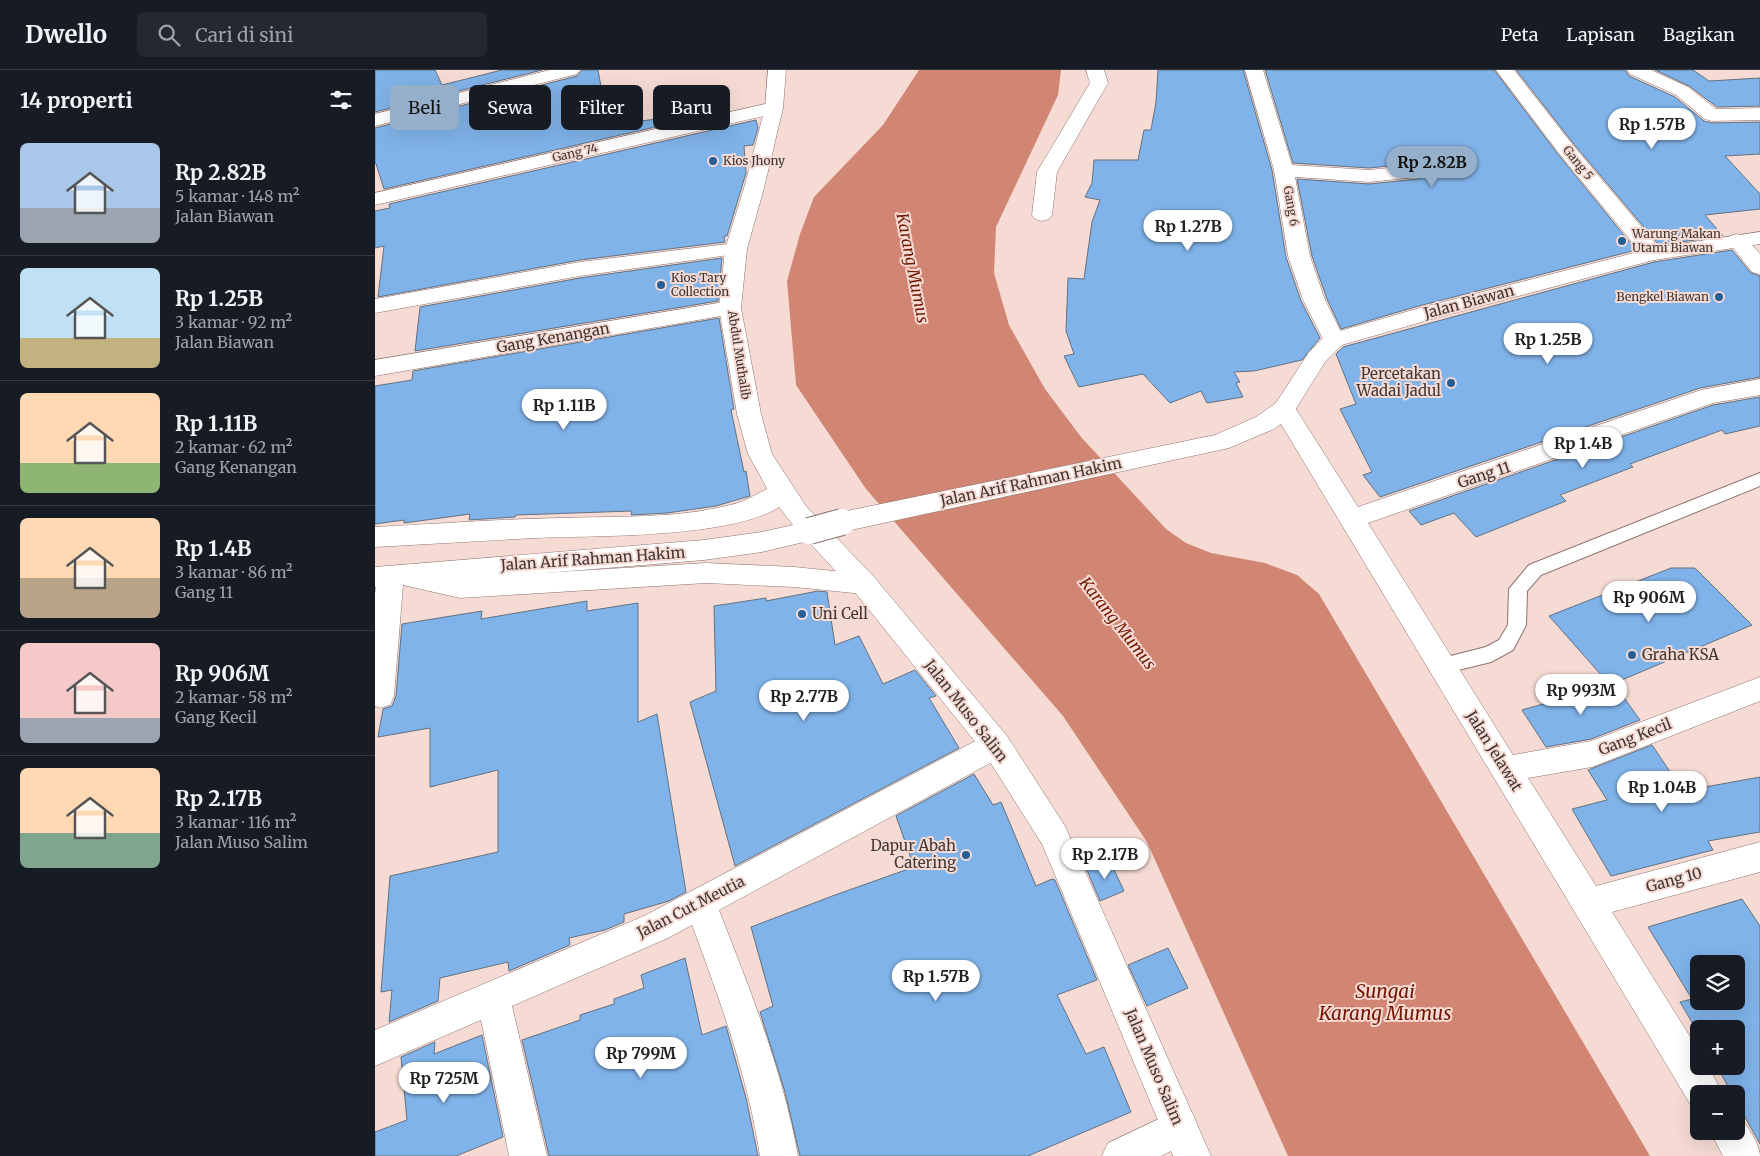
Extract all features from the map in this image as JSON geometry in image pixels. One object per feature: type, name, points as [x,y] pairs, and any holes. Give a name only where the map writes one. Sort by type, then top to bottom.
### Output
[{"type":"street","points":[[375,120],[571,70]]},
{"type":"street","name":"Abdul Muthalib","points":[[777,70],[774,108],[754,188],[735,249],[730,308],[749,414],[760,454],[796,512]]},
{"type":"street","points":[[1042,215],[1047,172],[1099,83],[1095,70]]},
{"type":"street","name":"Gang 6","points":[[1254,70],[1285,170],[1305,275],[1314,300],[1334,340]]},
{"type":"street","name":"Gang 5","points":[[1505,70],[1565,148],[1653,254]]},
{"type":"street","points":[[1636,70],[1682,91],[1711,114],[1760,114]]},
{"type":"street","name":"Gang 74","points":[[375,199],[774,108]]},
{"type":"street","points":[[1285,170],[1369,176],[1417,171]]},
{"type":"street","name":"Jalan Biawan","points":[[1220,442],[1265,423],[1284,409],[1317,357],[1334,340],[1653,254],[1760,238]]},
{"type":"street","points":[[1737,240],[1760,267]]},
{"type":"street","points":[[375,306],[579,269],[735,249]]},
{"type":"street","name":"Gang Kenangan","points":[[375,368],[730,308]]},
{"type":"street","name":"Gang 11","points":[[1352,519],[1525,461],[1709,396],[1760,387]]},
{"type":"street","name":"Jalan Jelawat","points":[[1284,409],[1699,1085]]},
{"type":"street","name":"Jalan Arif Rahman Hakim","points":[[389,576],[443,570],[704,550],[762,542],[796,512],[842,522],[1220,442]]},
{"type":"street","points":[[375,537],[537,528],[673,524],[729,515],[756,507],[796,512]]},
{"type":"street","name":"Jalan Muso Salim","points":[[796,512],[864,584],[996,745],[1054,836],[1186,1142]]},
{"type":"street","points":[[380,696],[389,576],[460,588],[707,573],[794,577],[864,584]]},
{"type":"street","name":"Gang Kecil","points":[[1506,769],[1591,754],[1760,689]]},
{"type":"street","name":"Jalan Cut Meutia","points":[[375,1048],[656,927],[996,745]]},
{"type":"street","name":"Gang 10","points":[[1587,904],[1760,857]]},
{"type":"street","points":[[700,904],[731,984],[769,1105],[779,1156]]},
{"type":"street","points":[[493,997],[528,1156]]},
{"type":"street","points":[[1734,1140],[1744,1156]]},
{"type":"street","points":[[1121,1156],[1186,1142]]},
{"type":"lane","points":[[1442,666],[1491,654],[1506,645],[1517,625],[1518,589],[1535,570],[1760,479]]},
{"type":"water","name":"Sungai Karang Mumus","points":[[919,70],[1061,70],[1058,95],[996,227],[994,273],[1009,325],[1045,389],[1081,437],[1166,529],[1186,543],[1211,553],[1265,563],[1297,575],[1319,594],[1650,1156],[1288,1156],[1147,842],[1063,716],[866,489],[796,385],[787,281],[800,234],[814,197],[883,125]]},
{"type":"building","points":[[375,70],[435,70],[442,85],[390,85],[390,108],[375,112]]},
{"type":"building","points":[[502,70],[542,70],[482,85],[469,85],[469,88],[459,91],[459,85],[442,85]]},
{"type":"building","points":[[582,70],[598,70],[601,85],[561,85],[561,130],[642,130],[384,189],[375,161],[375,128],[390,124],[390,130],[459,130],[459,106],[469,104],[469,130],[551,130],[551,85],[542,85],[577,76]]},
{"type":"building","points":[[1158,70],[1243,70],[1272,170],[1286,257],[1301,301],[1320,338],[1302,360],[1254,371],[1234,372],[1240,382],[1236,383],[1243,397],[1207,403],[1201,391],[1170,403],[1143,374],[1079,387],[1064,356],[1074,354],[1066,331],[1068,278],[1084,279],[1092,222],[1100,200],[1085,197],[1092,183],[1094,160],[1138,160],[1144,130],[1151,130],[1156,102]]},
{"type":"building","points":[[1265,70],[1494,70],[1557,153],[1636,250],[1415,307],[1341,329],[1327,299],[1312,256],[1297,179],[1369,184],[1418,179],[1425,176],[1429,171],[1425,165],[1417,163],[1369,168],[1293,163]]},
{"type":"building","points":[[1516,70],[1625,70],[1629,76],[1675,97],[1704,121],[1712,123],[1760,122],[1760,154],[1725,156],[1760,194],[1760,209],[1705,215],[1723,236],[1659,245],[1573,143]]},
{"type":"building","points":[[1655,70],[1693,70],[1709,81],[1760,78],[1760,106],[1717,107],[1689,86]]},
{"type":"building","points":[[653,119],[653,128],[643,130],[643,121]]},
{"type":"building","points":[[756,120],[758,128],[753,145],[744,146],[746,173],[727,236],[724,236],[725,242],[580,260],[378,297],[384,246],[375,248],[375,211],[390,208],[389,204],[712,130],[730,130],[730,126]]},
{"type":"building","points":[[1732,250],[1751,273],[1760,276],[1760,377],[1700,388],[1380,497],[1363,475],[1372,472],[1340,409],[1356,404],[1336,354],[1343,347],[1654,262]]},
{"type":"building","points":[[722,258],[718,301],[415,351],[420,307],[580,278]]},
{"type":"building","points":[[719,318],[734,409],[731,410],[750,496],[716,506],[667,513],[631,515],[632,511],[516,515],[515,517],[469,520],[470,514],[404,523],[404,520],[375,524],[375,386],[412,380],[413,371]]},
{"type":"building","points":[[1760,397],[1760,426],[1725,434],[1722,430],[1630,464],[1633,467],[1560,495],[1566,501],[1476,537],[1454,513],[1421,525],[1409,511],[1713,405]]},
{"type":"building","name":"Graha KSA","points":[[1671,568],[1695,568],[1752,625],[1610,685],[1549,616]]},
{"type":"building","points":[[818,591],[827,592],[835,645],[859,636],[883,684],[915,670],[936,696],[929,698],[959,748],[735,866],[690,702],[716,691],[714,606],[766,598],[766,601]]},
{"type":"building","points":[[587,601],[587,611],[638,603],[638,722],[657,714],[686,892],[669,901],[624,914],[624,922],[605,930],[569,938],[570,945],[509,971],[508,962],[440,978],[438,1001],[389,1022],[392,990],[381,992],[390,876],[498,852],[498,770],[430,787],[430,728],[378,737],[383,709],[392,706],[396,696],[402,624],[482,611],[481,619]]},
{"type":"building","points":[[1614,684],[1640,720],[1591,739],[1546,747],[1522,710]]},
{"type":"building","points":[[1652,745],[1683,791],[1760,777],[1760,832],[1708,841],[1713,850],[1611,876],[1572,809],[1607,800],[1588,770]]},
{"type":"building","points":[[974,774],[993,805],[1001,802],[1036,886],[1052,879],[1055,880],[1097,980],[1057,995],[1086,1054],[1104,1047],[1131,1112],[1028,1156],[800,1156],[785,1092],[760,1012],[773,1006],[751,927],[914,867],[896,816]]},
{"type":"building","points":[[1109,859],[1124,891],[1100,901],[1086,868]]},
{"type":"building","points":[[1742,899],[1760,926],[1760,1144],[1745,1117],[1745,1085],[1727,1085],[1722,1075],[1745,1075],[1745,1020],[1691,1020],[1680,1002],[1690,1000],[1690,1010],[1745,1010],[1745,955],[1690,955],[1690,996],[1648,927]]},
{"type":"building","points":[[1168,948],[1188,988],[1147,1006],[1128,965]]},
{"type":"building","points":[[685,958],[702,1035],[726,1026],[746,1098],[758,1156],[549,1156],[522,1040],[580,1020],[580,1015],[614,1004],[614,999],[644,988],[641,975]]},
{"type":"building","points":[[482,1035],[503,1137],[456,1156],[375,1156],[375,1132],[407,1120],[401,1057],[435,1042],[434,1054]]},
{"type":"place","name":"Kios Jhony","points":[[713,161]]},
{"type":"place","name":"Warung Makan Utami Biawan","points":[[1622,241]]},
{"type":"place","name":"Kios Tary Collection","points":[[661,285]]},
{"type":"place","name":"Bengkel Biawan","points":[[1719,297]]},
{"type":"place","name":"Percetakan Wadai Jadul","points":[[1451,383]]},
{"type":"place","name":"Uni Cell","points":[[802,614]]},
{"type":"place","name":"Graha KSA","points":[[1632,655]]},
{"type":"place","name":"Dapur Abah Catering","points":[[966,855]]},
{"type":"water label","name":"Karang Mumus","points":[[913,268]]},
{"type":"water label","name":"Karang Mumus","points":[[1118,623]]}]
